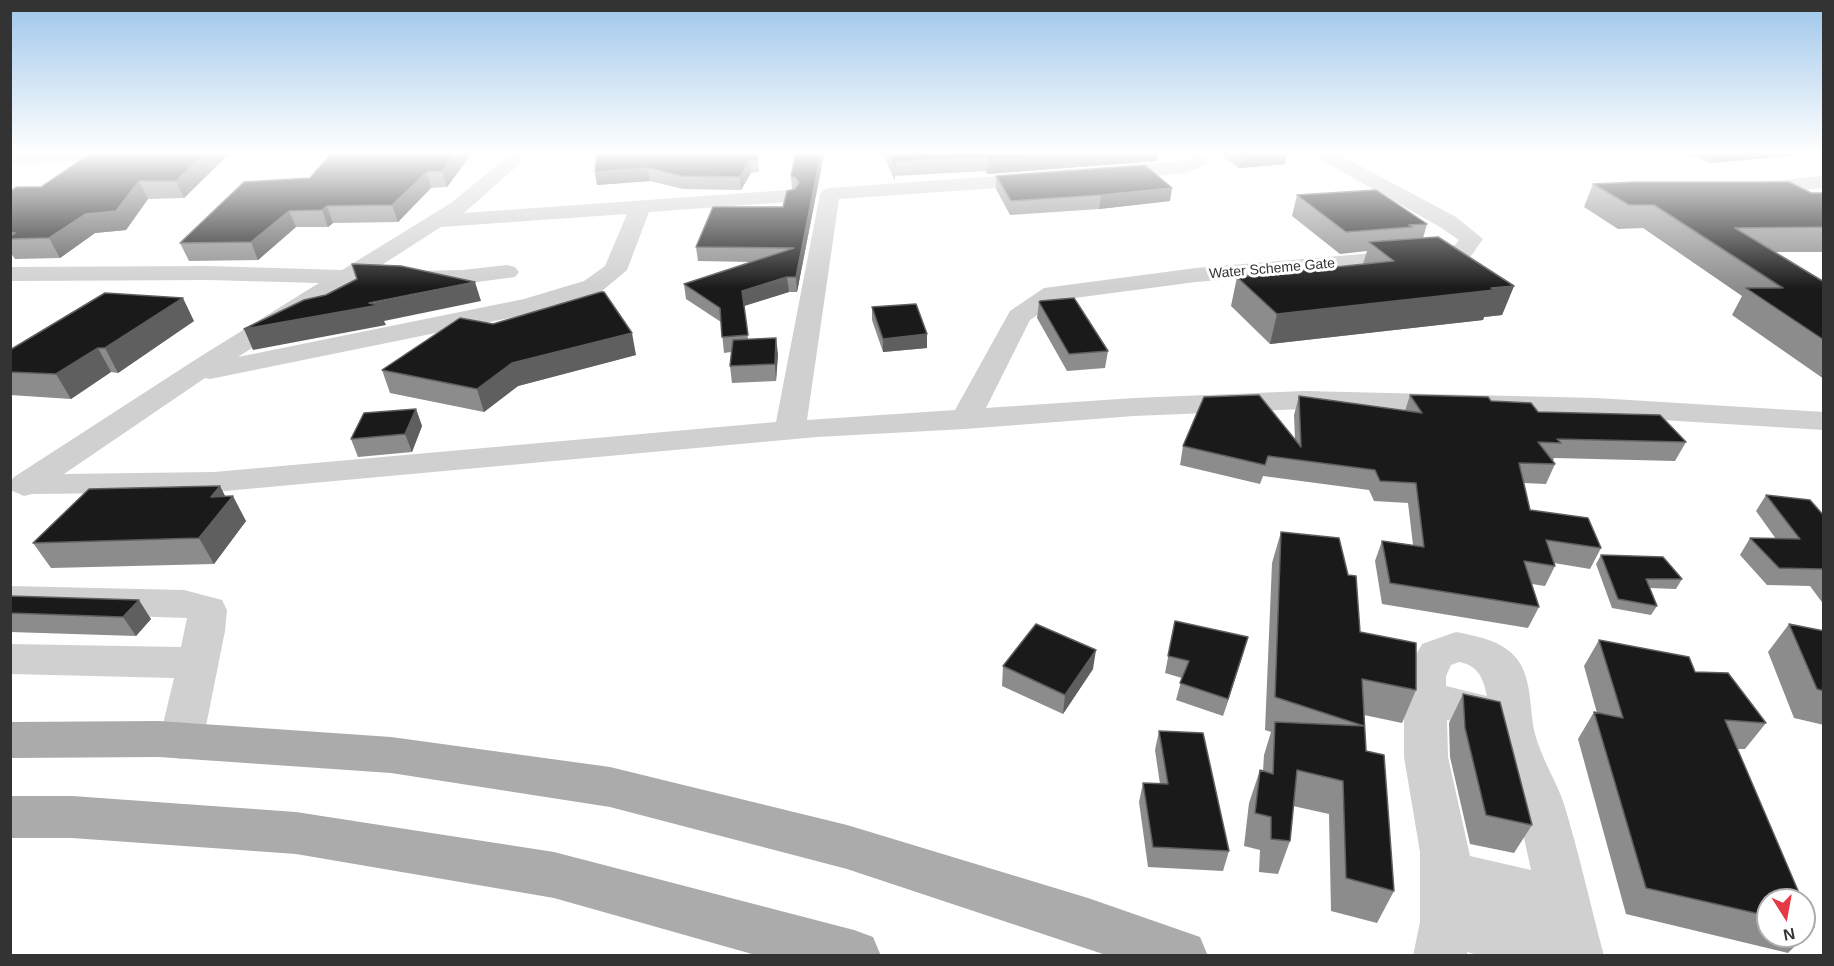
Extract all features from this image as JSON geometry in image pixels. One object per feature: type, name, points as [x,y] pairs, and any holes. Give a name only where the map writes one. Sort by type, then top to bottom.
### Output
[{"type":"main road","points":[[10,740],[181,741],[391,755],[610,787],[848,848],[1088,923],[1181,956]]},
{"type":"main road","points":[[10,817],[72,817],[296,833],[554,874],[854,956]]},
{"type":"street","points":[[18,490],[191,375],[469,198]]},
{"type":"street","points":[[436,221],[760,198]]},
{"type":"street","points":[[790,430],[807,337],[819,247],[829,198]]},
{"type":"street","name":"Water Scheme Gate","points":[[965,420],[1019,316],[1053,293],[1196,275],[1446,254],[1463,251],[1472,239],[1448,222],[1405,198]]},
{"type":"street","points":[[191,375],[529,306],[593,286],[615,270],[640,207]]},
{"type":"street","points":[[10,274],[208,273],[430,278],[507,272]]},
{"type":"street","points":[[18,490],[266,478],[790,430],[1134,407],[1305,400],[1597,407],[1824,421]]},
{"type":"street","points":[[10,599],[184,603],[208,610],[181,741]]},
{"type":"street","points":[[1455,647],[1473,650],[1486,656],[1502,669],[1513,735],[1539,801],[1576,954],[1444,917],[1445,852],[1426,757],[1425,676],[1436,655],[1455,647]]},
{"type":"street","points":[[10,659],[197,663]]},
{"type":"street","points":[[1444,917],[1563,900]]},
{"type":"building","points":[[10,198],[126,198],[116,211],[86,214],[49,238],[10,239],[10,236],[15,233],[10,233]]},
{"type":"building","points":[[227,198],[399,198],[392,205],[327,206],[322,210],[289,211],[251,242],[180,243]]},
{"type":"building","points":[[785,198],[812,198],[796,277],[787,277],[742,291],[748,335],[722,337],[720,308],[684,284],[794,248],[696,247],[713,207],[783,207]]},
{"type":"building","points":[[1009,198],[1055,198],[1011,201]]},
{"type":"building","points":[[1301,198],[1388,198],[1427,224],[1409,225],[1412,227],[1346,232]]},
{"type":"building","points":[[1617,198],[1824,198],[1824,227],[1735,228],[1824,282],[1824,340],[1746,288],[1783,288],[1654,205],[1629,205]]},
{"type":"building","points":[[1438,237],[1514,286],[1277,314],[1237,277],[1394,261],[1369,242]]},
{"type":"building","points":[[352,264],[401,266],[475,282],[369,303],[379,305],[244,329],[304,300],[326,295],[357,279]]},
{"type":"building","points":[[604,292],[632,333],[512,363],[477,389],[382,370],[460,318],[493,324]]},
{"type":"building","points":[[105,293],[183,298],[105,348],[98,348],[56,374],[10,372],[10,350]]},
{"type":"building","points":[[1074,298],[1108,351],[1069,354],[1039,302]]},
{"type":"building","points":[[916,304],[927,334],[883,339],[872,307]]},
{"type":"building","points":[[776,338],[775,364],[730,366],[733,340]]},
{"type":"building","points":[[1259,395],[1301,447],[1299,396],[1422,413],[1410,395],[1488,397],[1491,401],[1531,403],[1538,412],[1660,415],[1686,442],[1557,439],[1561,443],[1538,442],[1555,464],[1519,463],[1530,510],[1588,518],[1601,548],[1546,540],[1555,566],[1524,561],[1539,607],[1390,583],[1382,541],[1424,547],[1416,483],[1380,481],[1375,470],[1268,456],[1265,465],[1183,446],[1204,397]]},
{"type":"building","points":[[416,409],[405,434],[351,439],[364,413]]},
{"type":"building","points":[[220,486],[211,497],[233,496],[199,538],[33,543],[89,489]]},
{"type":"building","points":[[1766,495],[1810,500],[1824,516],[1824,571],[1822,569],[1779,568],[1750,538],[1800,539]]},
{"type":"building","points":[[1281,532],[1339,538],[1348,575],[1356,576],[1360,632],[1416,643],[1416,690],[1362,679],[1366,751],[1384,755],[1394,891],[1346,878],[1343,781],[1297,770],[1290,841],[1271,839],[1271,817],[1255,813],[1260,770],[1273,774],[1275,722],[1364,726],[1275,697]]},
{"type":"building","points":[[1601,555],[1663,557],[1682,579],[1646,579],[1657,606],[1618,599]]},
{"type":"building","points":[[10,596],[139,600],[123,617],[10,613]]},
{"type":"building","points":[[1175,621],[1248,637],[1228,699],[1180,683],[1189,661],[1168,656]]},
{"type":"building","points":[[1036,624],[1096,650],[1065,695],[1003,666]]},
{"type":"building","points":[[1789,624],[1824,631],[1824,691],[1817,689]]},
{"type":"building","points":[[1599,640],[1689,657],[1695,672],[1728,673],[1766,723],[1725,720],[1797,888],[1756,888],[1756,913],[1646,888],[1594,712],[1623,718]]},
{"type":"building","points":[[1463,694],[1500,702],[1532,825],[1486,815],[1465,728]]},
{"type":"building","points":[[1159,731],[1203,733],[1229,851],[1153,847],[1143,783],[1168,784]]}]
